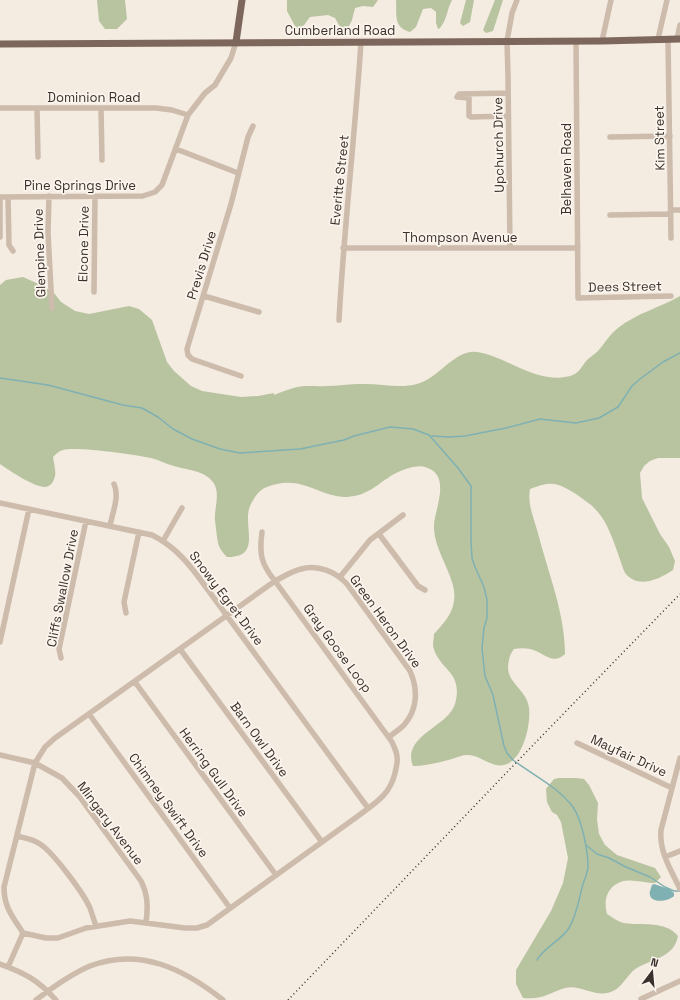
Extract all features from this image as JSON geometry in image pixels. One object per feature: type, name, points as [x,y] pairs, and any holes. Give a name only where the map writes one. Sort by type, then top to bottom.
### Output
[{"type":"main road","points":[[236,42],[242,0]]},
{"type":"main road","name":"Cumberland Road","points":[[0,44],[602,41],[678,39]]},
{"type":"street","name":"Upchurch Drive","points":[[510,248],[506,41],[512,13],[517,0]]},
{"type":"street","points":[[602,41],[612,0]]},
{"type":"street","points":[[658,39],[668,0]]},
{"type":"street","points":[[678,39],[680,25]]},
{"type":"street","name":"Kim Street","points":[[668,39],[671,238]]},
{"type":"street","name":"Belhaven Road","points":[[576,41],[578,298]]},
{"type":"street","name":"Pine Springs Drive","points":[[0,197],[144,196],[156,192],[162,185],[188,115],[205,93],[215,85],[231,58],[236,42]]},
{"type":"street","name":"Everitte Street","points":[[339,320],[343,248],[356,121],[361,42]]},
{"type":"street","points":[[508,93],[459,94],[458,97],[469,98],[469,116],[471,117],[508,116]]},
{"type":"street","name":"Dominion Road","points":[[0,108],[165,108],[188,115]]},
{"type":"street","points":[[37,108],[38,157]]},
{"type":"street","points":[[101,108],[102,160]]},
{"type":"street","name":"Previs Drive","points":[[241,376],[192,359],[188,355],[188,349],[231,204],[238,173],[252,126]]},
{"type":"street","points":[[610,137],[670,136]]},
{"type":"street","points":[[176,149],[238,173]]},
{"type":"street","name":"Glenpine Drive","points":[[49,196],[48,233],[52,308]]},
{"type":"street","points":[[0,197],[0,237]]},
{"type":"street","points":[[8,197],[9,245],[13,251]]},
{"type":"street","name":"Elcone Drive","points":[[94,292],[95,197]]},
{"type":"street","points":[[610,215],[668,214],[673,210],[680,210]]},
{"type":"street","name":"Thompson Avenue","points":[[343,248],[578,248]]},
{"type":"street","points":[[204,296],[259,312]]},
{"type":"street","name":"Dees Street","points":[[578,298],[671,296]]},
{"type":"street","points":[[110,526],[116,498],[116,488],[114,484]]},
{"type":"street","name":"Snowy Egret Drive","points":[[0,502],[29,510],[152,535],[163,541],[184,558],[368,808]]},
{"type":"street","points":[[163,541],[182,508]]},
{"type":"street","points":[[0,642],[29,510]]},
{"type":"street","points":[[340,577],[364,547],[403,515]]},
{"type":"street","name":"Cliffs Swallow Drive","points":[[61,658],[59,649],[86,521]]},
{"type":"street","points":[[126,613],[124,602],[139,532]]},
{"type":"street","name":"Gray Goose Loop","points":[[22,934],[46,938],[58,938],[74,931],[130,921],[174,928],[197,928],[207,925],[322,842],[388,792],[393,782],[397,757],[392,742],[267,571],[260,550],[262,532]]},
{"type":"street","points":[[379,534],[418,586],[425,590]]},
{"type":"street","name":"Green Heron Drive","points":[[275,581],[302,568],[310,568],[325,570],[340,577],[347,584],[410,671],[415,681],[416,692],[410,716],[403,725],[389,737]]},
{"type":"street","points":[[8,967],[22,934],[11,917],[4,897],[4,887],[35,763],[45,747],[275,581]]},
{"type":"street","name":"Barn Owl Drive","points":[[180,649],[322,842]]},
{"type":"street","name":"Herring Gull Drive","points":[[135,682],[276,875]]},
{"type":"street","name":"Chimney Swift Drive","points":[[89,714],[230,908]]},
{"type":"street","name":"Mayfair Drive","points":[[577,743],[672,788]]},
{"type":"street","name":"Mingary Avenue","points":[[0,755],[35,763],[55,773],[72,787],[146,890],[148,904],[146,923]]},
{"type":"street","points":[[680,758],[661,830],[661,846],[680,889]]},
{"type":"street","points":[[17,836],[33,840],[50,852],[84,898],[90,908],[96,926]]},
{"type":"street","points":[[665,857],[680,851]]},
{"type":"street","points":[[36,1000],[66,979],[90,966],[127,958],[153,962],[186,974],[223,1000]]},
{"type":"street","points":[[0,964],[26,974],[41,984],[56,1000]]},
{"type":"street","points":[[641,999],[680,981]]},
{"type":"green space","points":[[97,0],[125,0],[127,19],[117,29],[105,29],[99,21]]},
{"type":"green space","points":[[287,0],[378,0],[373,7],[363,6],[355,8],[348,28],[343,29],[340,27],[335,18],[328,15],[310,17],[299,29],[296,28],[287,11]]},
{"type":"green space","points":[[396,0],[452,0],[444,22],[440,28],[438,29],[436,23],[436,12],[431,8],[423,9],[416,27],[410,32],[398,24],[396,15]]},
{"type":"green space","points":[[466,0],[474,0],[470,22],[463,26],[460,23]]},
{"type":"green space","points":[[495,0],[503,0],[493,31],[486,33],[483,30]]},
{"type":"green space","points":[[23,277],[54,293],[61,302],[75,311],[89,314],[129,306],[139,309],[152,320],[167,362],[174,371],[191,386],[202,391],[241,397],[274,393],[274,395],[304,386],[367,384],[403,386],[417,384],[425,381],[454,359],[469,352],[489,355],[534,374],[546,377],[558,378],[570,376],[578,371],[587,360],[598,351],[612,333],[618,328],[640,315],[680,296],[680,458],[658,458],[650,461],[644,466],[640,473],[642,498],[660,534],[669,547],[675,561],[673,570],[655,580],[642,582],[630,578],[625,573],[613,539],[605,522],[591,505],[576,494],[558,485],[549,484],[530,489],[529,495],[532,513],[559,609],[565,654],[556,659],[530,649],[522,648],[514,649],[511,654],[508,668],[509,674],[527,701],[529,708],[529,724],[521,750],[511,762],[504,765],[495,765],[471,755],[466,755],[434,764],[413,766],[411,756],[414,747],[419,739],[451,712],[455,704],[457,693],[454,678],[440,661],[433,646],[434,634],[449,615],[454,601],[452,583],[437,545],[435,535],[434,525],[440,492],[438,477],[433,471],[421,466],[406,469],[395,473],[365,492],[347,497],[330,495],[296,484],[287,483],[268,486],[259,493],[250,506],[248,514],[249,539],[245,552],[238,556],[227,557],[221,550],[218,541],[215,521],[217,491],[213,482],[209,478],[195,471],[144,457],[106,451],[70,449],[60,451],[53,457],[55,477],[49,486],[40,486],[29,482],[0,464],[0,285],[6,280]]},
{"type":"green space","points":[[554,779],[584,779],[589,785],[598,803],[597,819],[599,834],[605,845],[617,855],[655,868],[661,877],[655,883],[630,880],[623,881],[613,886],[606,899],[607,914],[617,921],[624,923],[653,925],[667,928],[678,936],[676,944],[672,949],[660,958],[634,970],[619,987],[612,992],[596,993],[570,987],[546,996],[523,998],[516,984],[516,970],[551,911],[563,883],[568,858],[561,822],[557,815],[552,812],[547,802],[546,789]]},
{"type":"water","points":[[654,884],[669,889],[674,893],[674,896],[661,901],[654,900],[651,898],[650,893],[652,885]]},
{"type":"waterway","points":[[432,436],[465,436],[506,428],[540,419],[576,423],[599,418],[618,407],[632,386],[640,379],[663,362],[680,353]]},
{"type":"waterway","points":[[0,378],[48,385],[123,405],[142,408],[158,417],[173,429],[192,439],[220,449],[240,453],[300,449],[344,440],[390,427],[413,429],[429,435],[458,468],[471,486],[472,558],[484,587],[487,600],[487,618],[484,628],[482,648],[485,676],[493,695],[504,746],[507,753],[513,760],[553,787],[573,807],[582,827],[586,844],[588,868],[574,918],[566,933],[544,951],[537,960]]},
{"type":"waterway","points":[[586,845],[597,854],[650,877],[665,887],[674,891],[680,891]]},
{"type":"railway","points":[[288,1000],[680,594]]}]
